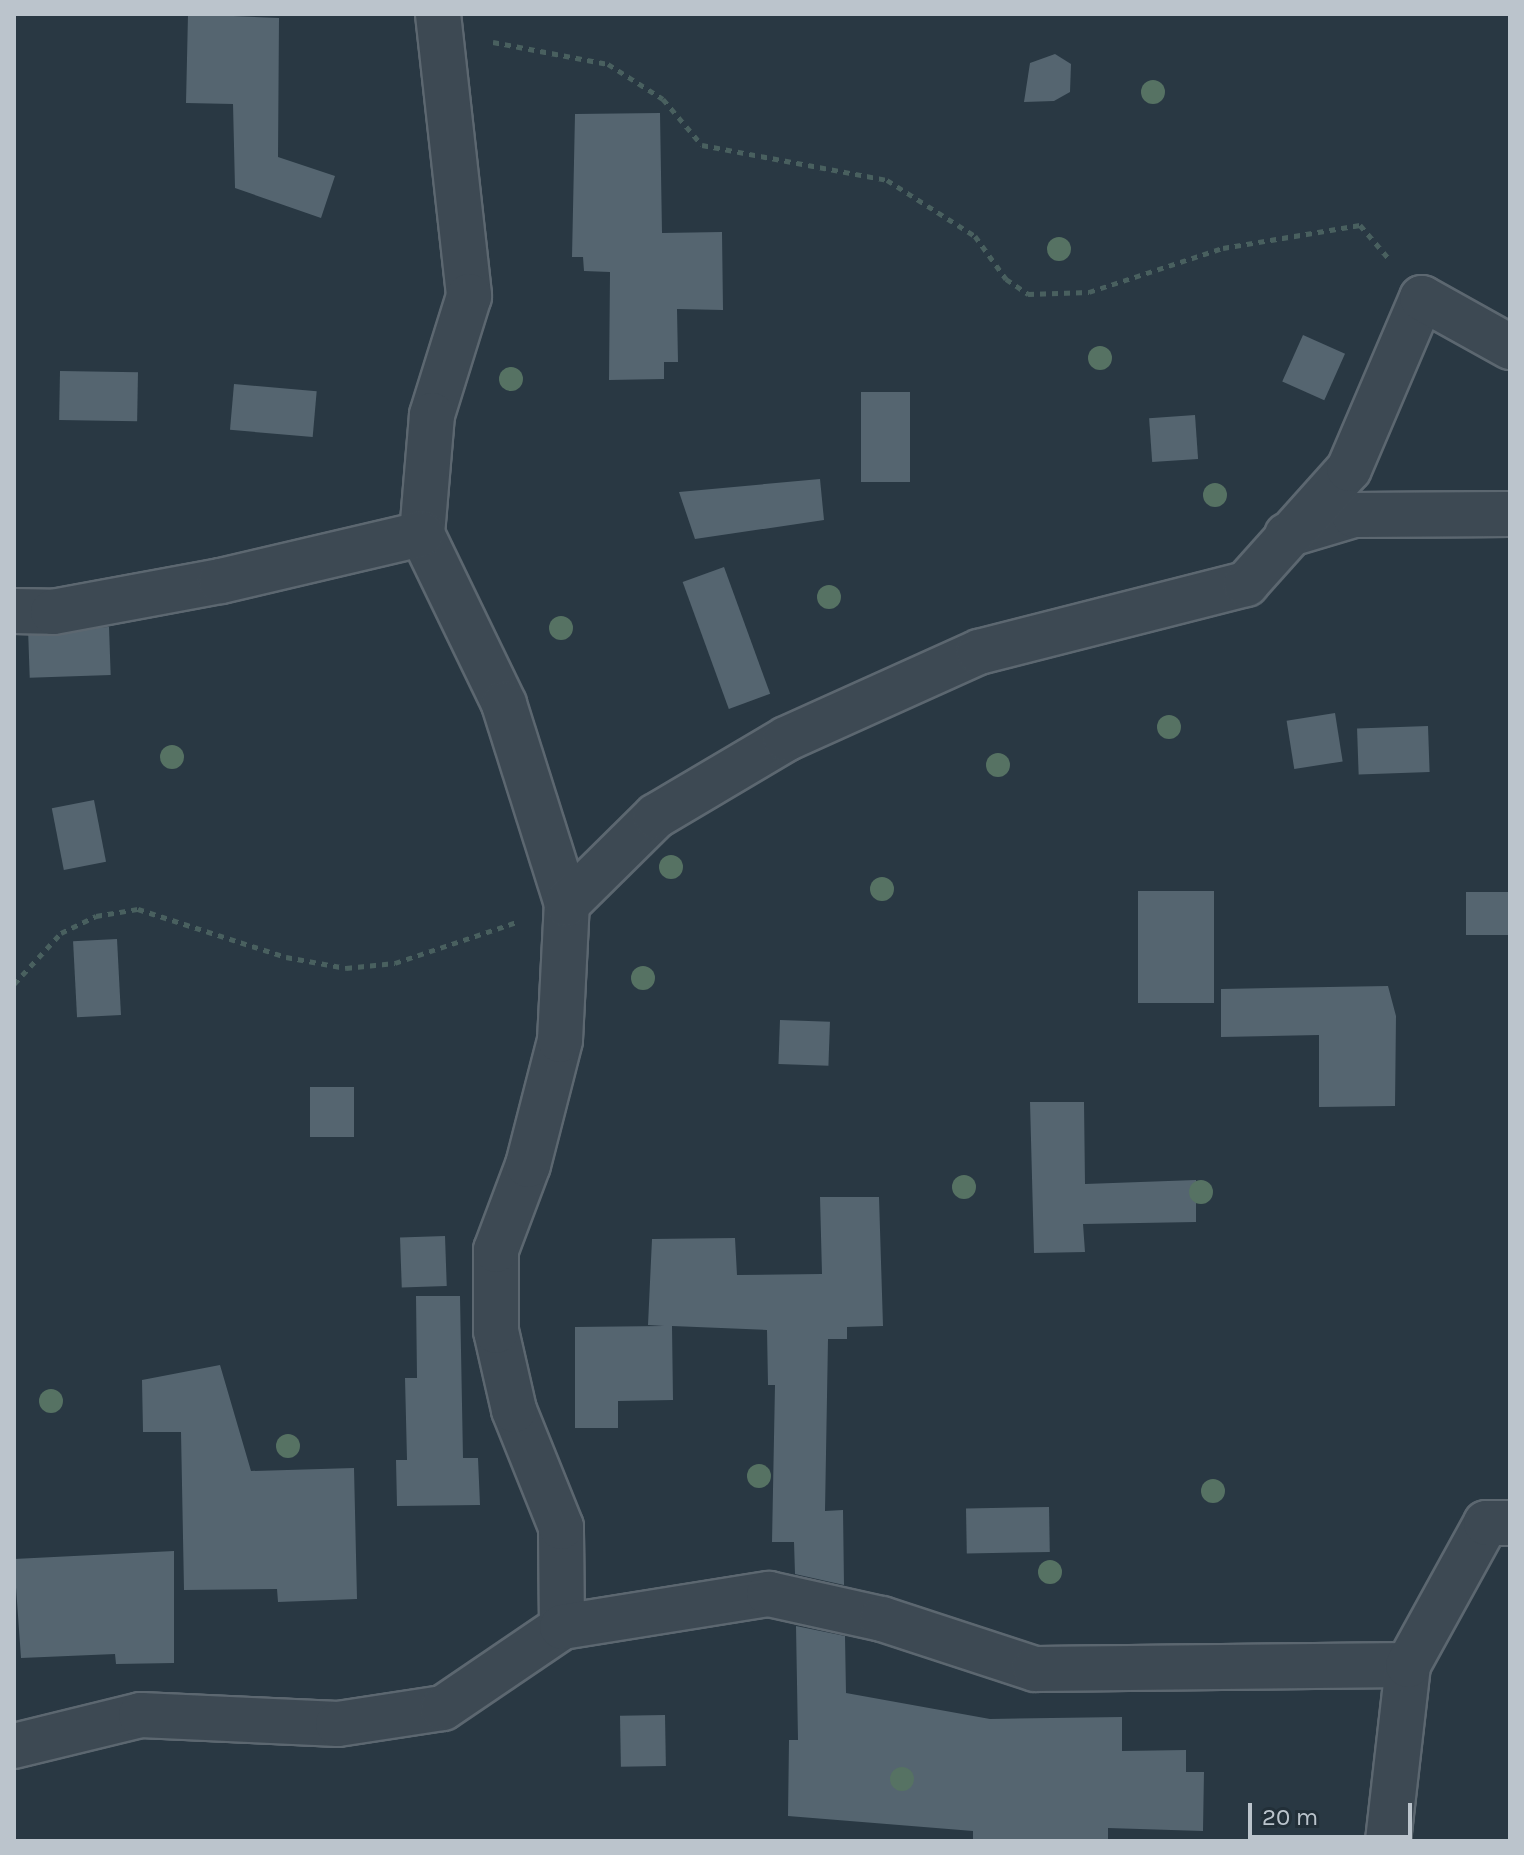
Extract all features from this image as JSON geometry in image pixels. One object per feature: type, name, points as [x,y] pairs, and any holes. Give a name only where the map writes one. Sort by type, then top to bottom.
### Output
[{"type":"street","points":[[440,21],[469,296],[432,415],[422,534],[504,704],[567,904],[560,1040],[528,1165],[496,1250],[496,1331],[514,1410],[561,1527],[562,1627]]},
{"type":"street","points":[[567,904],[656,816],[786,739],[979,652],[1246,584],[1284,535],[1349,469],[1422,298],[1510,347]]},
{"type":"street","points":[[1284,535],[1354,515],[1510,514]]},
{"type":"street","points":[[14,611],[53,612],[221,581],[422,534]]},
{"type":"street","points":[[1388,1841],[1408,1665],[1486,1523],[1510,1523]]},
{"type":"street","points":[[14,1746],[141,1715],[338,1724],[443,1708],[562,1627],[769,1594],[882,1619],[1035,1669],[1408,1665]]},
{"type":"path","points":[[440,21],[608,64],[663,99],[702,145],[887,180],[975,236],[1006,279],[1028,294],[1089,292],[1223,248],[1360,225],[1422,298]]},
{"type":"path","points":[[14,984],[61,933],[96,916],[138,909],[286,957],[346,968],[395,963],[567,904]]},
{"type":"building","points":[[188,14],[279,18],[278,157],[335,176],[321,218],[235,188],[233,104],[186,103]]},
{"type":"building","points":[[1055,54],[1071,64],[1070,92],[1054,101],[1024,102],[1030,63]]},
{"type":"building","points":[[660,113],[662,233],[722,232],[723,310],[677,309],[678,362],[664,362],[664,379],[609,380],[610,272],[584,271],[583,257],[572,257],[575,114]]},
{"type":"building","points":[[1303,335],[1345,354],[1324,400],[1282,382]]},
{"type":"building","points":[[60,371],[138,372],[137,421],[59,420]]},
{"type":"building","points":[[234,384],[317,391],[313,437],[230,430]]},
{"type":"building","points":[[861,392],[910,392],[910,482],[861,482]]},
{"type":"building","points":[[1195,415],[1198,459],[1152,462],[1149,418]]},
{"type":"building","points":[[820,479],[824,520],[695,539],[679,492]]},
{"type":"building","points":[[724,567],[770,694],[729,709],[683,582]]},
{"type":"building","points":[[109,627],[111,675],[30,678],[28,630]]},
{"type":"building","points":[[1335,713],[1343,761],[1294,769],[1287,721]]},
{"type":"building","points":[[1428,726],[1430,772],[1359,774],[1357,728]]},
{"type":"building","points":[[94,800],[106,862],[64,870],[52,808]]},
{"type":"building","points":[[1138,891],[1214,891],[1214,1003],[1138,1003]]},
{"type":"building","points":[[1466,892],[1510,892],[1510,935],[1466,935]]},
{"type":"building","points":[[117,939],[121,1015],[77,1017],[73,941]]},
{"type":"building","points":[[1388,986],[1396,1016],[1395,1106],[1319,1107],[1319,1035],[1221,1037],[1221,989]]},
{"type":"building","points":[[780,1020],[830,1022],[828,1066],[778,1064]]},
{"type":"building","points":[[310,1087],[354,1087],[354,1137],[310,1137]]},
{"type":"building","points":[[1030,1102],[1084,1102],[1085,1184],[1196,1180],[1196,1222],[1083,1224],[1085,1252],[1034,1253]]},
{"type":"building","points":[[820,1197],[879,1197],[883,1326],[847,1327],[847,1339],[828,1339],[825,1511],[843,1510],[844,1585],[795,1574],[794,1542],[772,1542],[775,1385],[768,1385],[767,1330],[672,1326],[673,1400],[618,1401],[618,1428],[575,1428],[575,1327],[664,1326],[648,1325],[652,1239],[735,1238],[737,1275],[822,1274]]},
{"type":"building","points":[[445,1236],[447,1286],[402,1288],[400,1238]]},
{"type":"building","points":[[416,1296],[460,1296],[463,1458],[478,1458],[480,1505],[397,1506],[396,1460],[407,1460],[405,1378],[417,1378]]},
{"type":"building","points":[[220,1365],[251,1471],[354,1468],[357,1599],[278,1602],[277,1589],[184,1590],[181,1432],[143,1432],[142,1380]]},
{"type":"building","points":[[1049,1507],[1050,1552],[967,1553],[966,1508]]},
{"type":"building","points":[[174,1551],[174,1663],[116,1664],[115,1654],[21,1658],[14,1559]]},
{"type":"building","points":[[796,1626],[845,1636],[846,1693],[990,1719],[1122,1717],[1122,1751],[1186,1750],[1186,1772],[1204,1772],[1203,1831],[1108,1828],[1108,1841],[973,1841],[973,1831],[788,1816],[789,1740],[798,1740]]},
{"type":"building","points":[[665,1715],[666,1766],[621,1767],[620,1716]]}]
